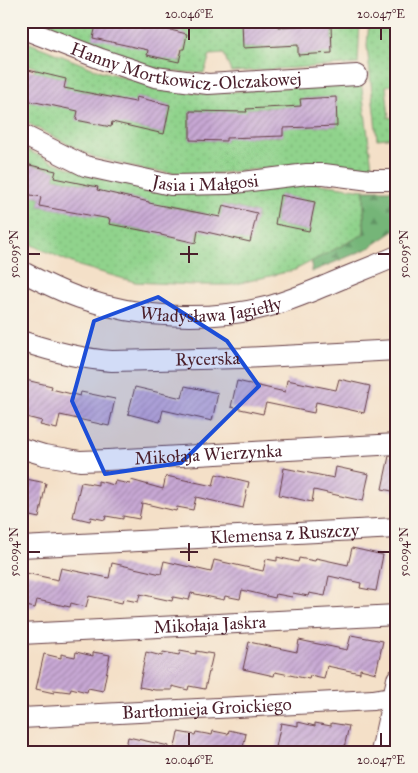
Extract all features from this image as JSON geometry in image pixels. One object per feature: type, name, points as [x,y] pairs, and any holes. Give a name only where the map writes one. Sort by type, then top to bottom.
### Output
[{"type":"street","name":"Hanny Mortkowicz-Olczakowej","points":[[21,28],[100,59],[155,77],[208,84],[357,75]]},
{"type":"street","name":"Jasia i Małgosi","points":[[21,134],[86,166],[171,185],[227,184],[308,174],[324,174],[370,180],[397,180]]},
{"type":"street","name":"Władysława Jagiełły","points":[[21,271],[58,290],[100,304],[153,314],[210,316],[239,313],[297,297],[397,256]]},
{"type":"street","name":"Rycerska","points":[[21,341],[80,358],[112,361],[242,358],[397,350]]},
{"type":"street","name":"Mikołaja Wierzynka","points":[[21,448],[44,455],[80,461],[99,461],[397,444]]},
{"type":"street","name":"Klemensa z Ruszczy","points":[[21,547],[397,528]]},
{"type":"street","name":"Mikołaja Jaskra","points":[[21,634],[397,615]]},
{"type":"street","name":"Bartłomieja Groickiego","points":[[21,718],[373,700],[396,691]]},
{"type":"street","points":[[381,752],[396,691]]},
{"type":"highlighted area","points":[[158,297],[227,341],[259,386],[181,463],[105,474],[72,401],[94,321]]},
{"type":"green space","points":[[29,21],[65,21],[78,24],[79,21],[97,21],[94,38],[134,21],[242,21],[244,48],[278,46],[277,21],[360,21],[358,64],[231,72],[224,54],[210,55],[204,73],[176,72],[139,65]],"holes":[[[331,24],[332,52],[298,55],[296,26]],[[154,26],[187,34],[181,62],[147,55]]]},
{"type":"green space","points":[[369,21],[397,22],[397,84],[386,86],[389,118],[397,117],[397,137],[377,139],[367,46]]},
{"type":"green space","points":[[27,42],[97,70],[163,88],[205,94],[361,81],[372,167],[321,163],[199,175],[145,170],[94,157],[21,120],[21,99],[60,107],[66,79],[34,72],[35,67],[29,65],[25,67],[21,83],[21,68]],"holes":[[[82,91],[117,98],[110,127],[76,120]],[[136,97],[170,105],[164,134],[130,126]],[[336,97],[337,126],[302,127],[301,99]],[[282,107],[283,136],[248,137],[247,109]],[[190,111],[226,112],[226,141],[190,140]]]},
{"type":"green space","points":[[21,147],[50,161],[102,179],[272,183],[294,186],[298,181],[364,190],[364,234],[295,270],[232,285],[135,282],[79,266],[32,245],[21,237],[21,193],[41,197],[39,206],[92,215],[98,187],[54,178],[56,172],[47,168],[21,163]],"holes":[[[114,194],[149,202],[143,231],[109,224]],[[280,195],[315,202],[309,231],[275,224]],[[223,205],[257,213],[250,241],[217,234]],[[167,206],[202,213],[196,242],[161,235]]]},
{"type":"green space","points":[[364,190],[397,190],[397,229],[369,248],[311,272],[312,261],[364,234]]},
{"type":"building","points":[[97,21],[133,21],[187,34],[179,62],[147,55],[148,50],[93,38]]},
{"type":"building","points":[[242,21],[277,21],[278,27],[331,24],[332,53],[298,55],[298,45],[243,48]]},
{"type":"building","points":[[24,69],[66,79],[64,88],[135,102],[136,97],[170,105],[164,134],[112,122],[111,127],[76,120],[78,111],[21,99],[21,83]]},
{"type":"building","points":[[336,97],[337,126],[283,128],[283,136],[226,138],[226,141],[190,140],[190,111],[247,112],[246,109],[301,106],[300,99]]},
{"type":"building","points":[[21,163],[56,171],[54,178],[98,187],[97,190],[149,203],[220,217],[223,205],[257,213],[250,242],[198,230],[196,243],[109,224],[110,219],[39,206],[41,197],[21,193]]},
{"type":"building","points":[[280,195],[315,202],[309,231],[275,224]]},
{"type":"building","points":[[21,379],[52,386],[51,389],[80,396],[81,392],[115,399],[109,426],[60,415],[57,429],[40,425],[42,421],[26,417],[27,414],[21,412]]},
{"type":"building","points":[[339,379],[370,386],[364,413],[316,402],[314,413],[266,403],[263,414],[231,407],[237,381],[285,392],[287,380],[336,390]]},
{"type":"building","points":[[185,386],[218,393],[212,421],[163,410],[160,422],[128,414],[135,387],[182,398]]},
{"type":"building","points":[[389,456],[397,456],[397,492],[382,489]]},
{"type":"building","points":[[336,467],[369,474],[363,501],[314,490],[312,502],[279,495],[284,468],[334,478]]},
{"type":"building","points":[[216,474],[249,482],[243,508],[196,497],[193,510],[177,507],[176,511],[142,503],[139,519],[123,516],[123,519],[106,516],[105,520],[91,517],[90,521],[73,517],[81,482],[98,485],[98,481],[114,485],[115,481],[130,484],[131,480],[163,489],[166,476],[213,486]]},
{"type":"building","points":[[21,478],[46,483],[39,518],[21,514]]},
{"type":"building","points":[[352,548],[383,555],[376,591],[360,588],[361,583],[329,576],[325,596],[309,593],[308,596],[293,593],[292,597],[276,594],[275,598],[242,590],[240,599],[225,596],[224,600],[191,593],[189,600],[173,597],[172,601],[140,594],[138,602],[123,599],[122,603],[89,596],[86,607],[71,603],[70,607],[37,600],[35,608],[21,605],[21,572],[58,580],[61,568],[109,578],[112,563],[161,574],[164,561],[211,572],[214,560],[263,571],[266,559],[277,561],[277,557],[298,562],[299,558],[315,561],[316,558],[348,565]]},
{"type":"building","points":[[351,635],[383,641],[376,673],[360,669],[360,673],[327,666],[324,679],[310,676],[309,679],[275,672],[274,676],[243,669],[249,642],[297,652],[299,640],[347,650]]},
{"type":"building","points":[[180,651],[196,654],[196,651],[213,654],[205,689],[189,686],[188,690],[172,686],[172,690],[155,690],[139,687],[146,652],[162,656],[163,652],[179,655]]},
{"type":"building","points":[[76,652],[93,656],[93,652],[110,655],[103,691],[88,688],[87,692],[71,688],[70,692],[54,690],[54,693],[36,689],[44,654],[61,658],[61,654],[75,657]]},
{"type":"building","points":[[298,722],[315,726],[315,723],[331,726],[331,723],[349,726],[343,752],[275,752],[281,723],[298,726]]},
{"type":"building","points":[[229,730],[246,734],[242,752],[174,752],[178,732],[195,735],[196,732],[212,735],[213,731],[228,734]]},
{"type":"building","points":[[128,737],[169,746],[168,752],[125,752]]}]
